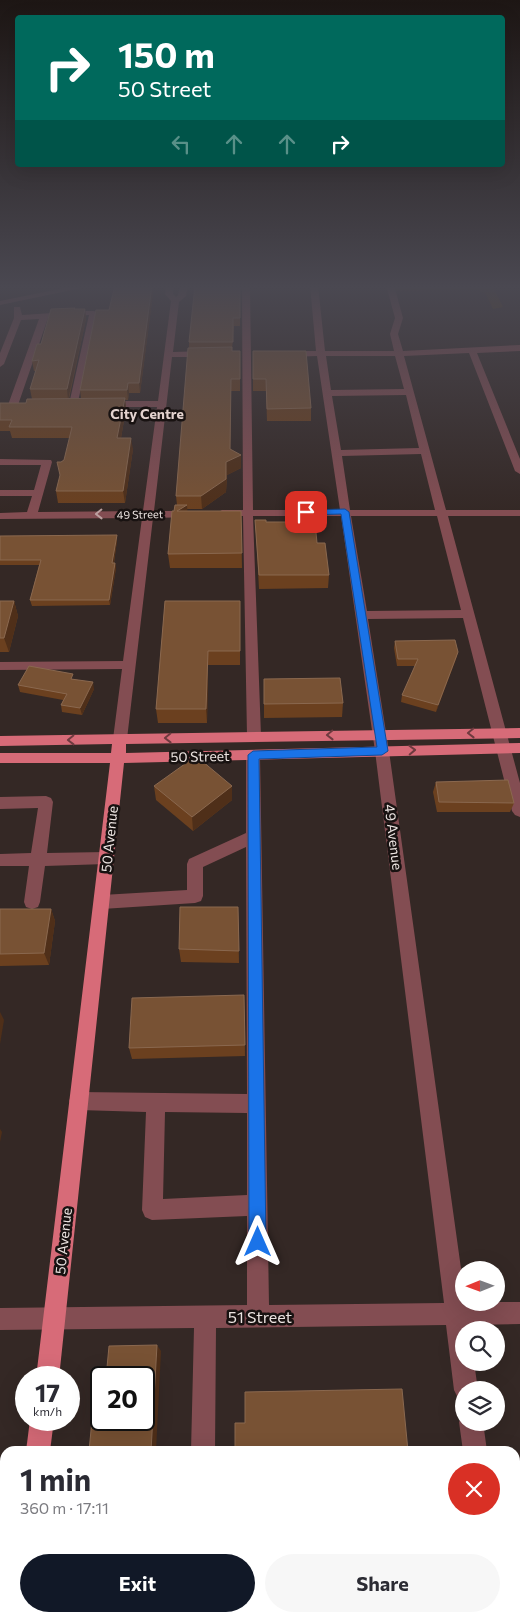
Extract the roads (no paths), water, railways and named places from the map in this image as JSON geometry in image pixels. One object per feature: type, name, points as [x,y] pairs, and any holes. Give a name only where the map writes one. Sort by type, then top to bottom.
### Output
[{"type":"main road","name":"50 Street","points":[[0,741],[520,733]]},
{"type":"main road","name":"50 Avenue","points":[[49,1366],[120,739]]},
{"type":"main road","name":"50 Street","points":[[0,758],[118,758],[520,748]]},
{"type":"main road","points":[[39,1446],[41,1431]]},
{"type":"street","points":[[0,405],[18,405],[15,361]]},
{"type":"street","points":[[86,361],[79,404],[162,404]]},
{"type":"street","name":"50 Avenue","points":[[120,739],[167,361]]},
{"type":"street","points":[[246,361],[254,736]]},
{"type":"street","name":"49 Avenue","points":[[322,361],[382,751],[465,1381]]},
{"type":"street","points":[[401,361],[520,811]]},
{"type":"street","points":[[476,361],[520,471]]},
{"type":"street","points":[[327,393],[409,392]]},
{"type":"street","points":[[336,453],[425,452]]},
{"type":"street","points":[[0,462],[47,462],[32,515]]},
{"type":"street","points":[[0,493],[38,492]]},
{"type":"street","name":"49 Street","points":[[0,516],[345,512],[520,513]]},
{"type":"street","points":[[361,615],[467,614]]},
{"type":"street","points":[[0,666],[129,665]]},
{"type":"street","points":[[253,755],[258,1316]]},
{"type":"street","points":[[0,803],[46,802],[32,902]]},
{"type":"street","points":[[102,902],[195,896],[195,864],[254,836]]},
{"type":"street","points":[[0,860],[106,858]]},
{"type":"street","points":[[79,1101],[256,1104]]},
{"type":"street","points":[[156,1103],[152,1210],[257,1205]]},
{"type":"street","name":"51 Street","points":[[0,1319],[520,1313]]},
{"type":"street","points":[[203,1446],[205,1316]]},
{"type":"street","points":[[472,1431],[474,1446]]},
{"type":"district","name":"City Centre","points":[[147,413]]}]
